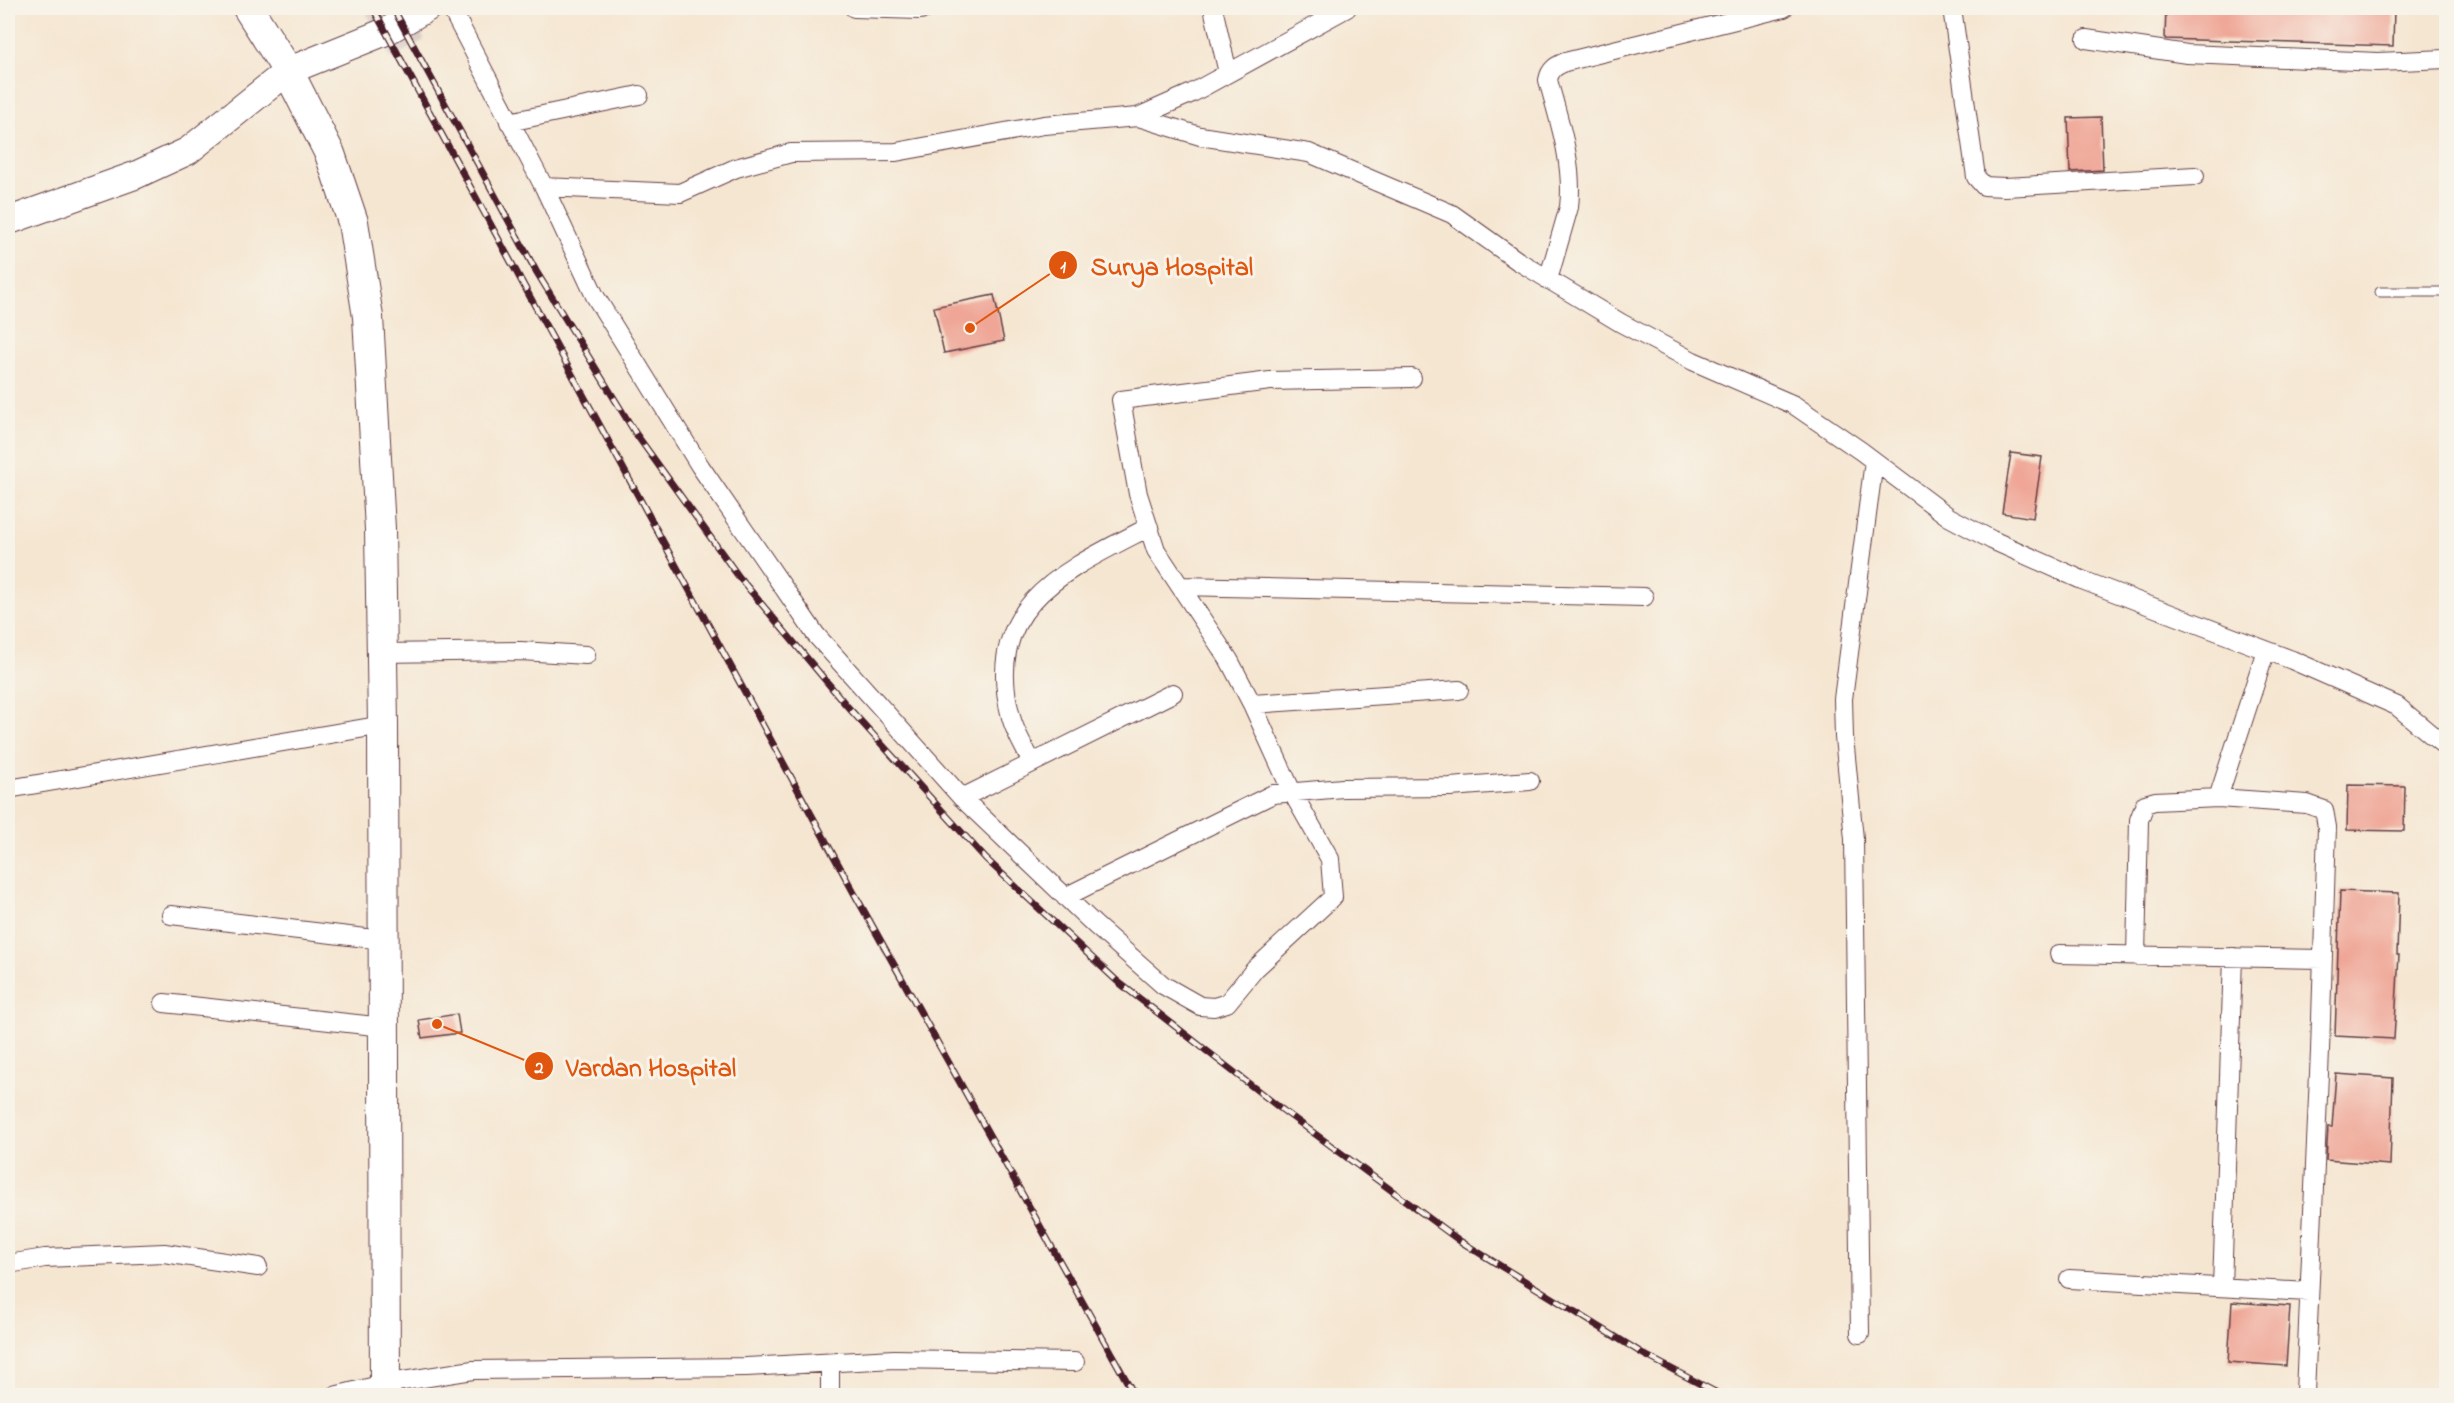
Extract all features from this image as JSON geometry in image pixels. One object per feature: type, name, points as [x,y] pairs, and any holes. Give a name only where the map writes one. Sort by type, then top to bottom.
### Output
[{"type":"main road","points":[[248,8],[288,71],[330,154],[353,222],[367,306],[380,529],[382,653],[384,1390]]},
{"type":"street","points":[[8,221],[125,180],[188,151],[288,71],[387,31],[427,8]]},
{"type":"street","points":[[451,8],[544,188],[595,296],[700,466],[816,635],[962,798],[1065,897],[1163,985],[1200,1006],[1214,1007],[1227,1003],[1255,969],[1333,897],[1330,859],[1292,792],[1252,704],[1228,660],[1156,550],[1138,494],[1121,400],[1270,381],[1412,378]]},
{"type":"street","points":[[854,8],[920,10],[930,8]]},
{"type":"street","points":[[1213,8],[1228,73]]},
{"type":"street","points":[[544,188],[680,193],[736,168],[791,153],[896,152],[1044,125],[1138,117],[1192,93],[1347,8]]},
{"type":"street","points":[[1548,280],[1569,207],[1570,195],[1565,144],[1548,80],[1549,73],[1554,67],[1565,62],[1784,8]]},
{"type":"street","points":[[1952,8],[1976,177],[1984,186],[2005,187],[2195,176]]},
{"type":"street","points":[[2086,39],[2187,54],[2379,62],[2446,59]]},
{"type":"street","points":[[509,122],[639,95]]},
{"type":"street","points":[[1138,117],[1200,136],[1309,153],[1452,214],[1548,280],[1621,323],[1693,361],[1794,405],[1949,517],[1992,540],[2082,580],[2266,650],[2397,706],[2446,747]]},
{"type":"street","points":[[1860,1334],[1854,839],[1844,738],[1843,699],[1874,461]]},
{"type":"street","points":[[1032,763],[1011,719],[1005,688],[1006,651],[1021,613],[1050,583],[1081,562],[1149,527]]},
{"type":"street","points":[[1180,586],[1644,597]]},
{"type":"street","points":[[2218,798],[2266,650]]},
{"type":"street","points":[[382,653],[520,651],[586,655]]},
{"type":"street","points":[[1252,704],[1459,690]]},
{"type":"street","points":[[962,798],[1173,693]]},
{"type":"street","points":[[8,789],[383,725]]},
{"type":"street","points":[[1065,897],[1273,794],[1450,787],[1530,781]]},
{"type":"street","points":[[2136,956],[2139,820],[2145,804],[2155,801],[2218,798],[2307,804],[2324,810],[2326,827],[2323,959],[2305,1393]]},
{"type":"street","points":[[171,915],[383,940]]},
{"type":"street","points":[[2059,954],[2323,959]]},
{"type":"street","points":[[2222,1287],[2234,957]]},
{"type":"street","points":[[164,1003],[384,1027]]},
{"type":"street","points":[[8,1264],[45,1258],[164,1253],[258,1267]]},
{"type":"street","points":[[2069,1279],[2309,1292]]},
{"type":"street","points":[[334,1395],[384,1390],[473,1370],[746,1367],[894,1359],[1075,1362]]},
{"type":"street","points":[[830,1363],[830,1395]]},
{"type":"lane","points":[[2380,292],[2446,292]]},
{"type":"shaded area","points":[[364,8],[412,8],[424,40],[391,59]]},
{"type":"building","points":[[2166,8],[2394,8],[2393,46],[2165,39]]},
{"type":"building","points":[[2101,117],[2103,170],[2070,172],[2068,118]]},
{"type":"building","points":[[994,295],[1004,341],[944,353],[934,307]]},
{"type":"building","points":[[2011,453],[2042,457],[2033,518],[2002,513]]},
{"type":"building","points":[[2348,785],[2405,786],[2404,831],[2347,830]]},
{"type":"building","points":[[2340,891],[2399,893],[2397,955],[2399,955],[2394,1039],[2335,1036]]},
{"type":"building","points":[[457,1014],[460,1033],[422,1038],[419,1020]]},
{"type":"building","points":[[2336,1074],[2393,1078],[2390,1165],[2326,1160],[2328,1127],[2332,1127]]},
{"type":"building","points":[[2232,1302],[2290,1306],[2286,1366],[2228,1362]]},
{"type":"railway","points":[[373,8],[854,893],[1135,1396]]},
{"type":"railway","points":[[393,8],[536,271],[636,434],[739,577],[847,706],[986,859],[1117,981],[1280,1108],[1460,1241],[1645,1355],[1723,1396]]},
{"type":"place","name":"Surya Hospital","points":[[970,328]]},
{"type":"place","name":"Vardan Hospital","points":[[437,1024]]}]
